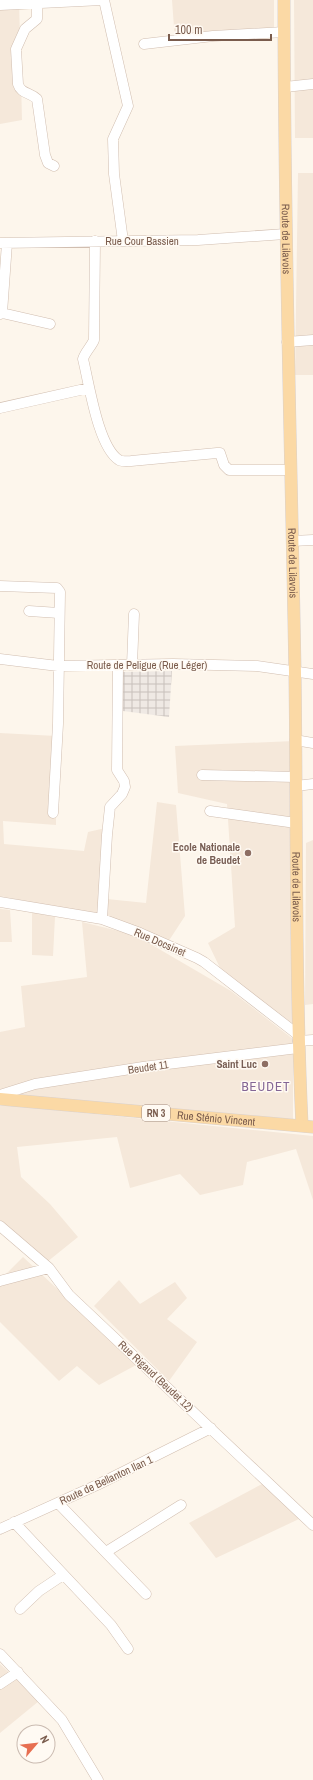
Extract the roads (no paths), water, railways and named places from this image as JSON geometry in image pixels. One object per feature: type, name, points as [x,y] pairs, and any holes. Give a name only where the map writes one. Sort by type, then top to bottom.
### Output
[{"type":"main road","name":"Route de Lilavois","points":[[284,0],[285,234],[295,672],[298,1041],[307,1126]]},
{"type":"main road","name":"Rue Sténio Vincent","points":[[0,1099],[307,1126]]},
{"type":"street","points":[[0,4],[37,1],[103,0],[128,106],[112,139],[114,174],[123,240]]},
{"type":"street","points":[[37,1],[37,19],[25,29],[16,49],[18,84],[24,93],[33,95],[37,99],[45,155],[48,163],[54,166]]},
{"type":"street","points":[[144,44],[213,36],[284,32]]},
{"type":"street","points":[[285,87],[313,84]]},
{"type":"street","name":"Rue Cour Bassien","points":[[4,243],[198,240],[285,234]]},
{"type":"street","points":[[95,241],[94,340],[92,346],[84,354],[83,359],[89,388],[107,446],[121,461],[217,452],[220,453],[224,465],[229,470],[291,470]]},
{"type":"street","points":[[4,243],[1,314],[50,324]]},
{"type":"street","points":[[287,342],[313,340]]},
{"type":"street","points":[[0,408],[89,388]]},
{"type":"street","points":[[292,541],[313,540]]},
{"type":"street","points":[[0,586],[57,588],[60,592],[58,724],[53,813]]},
{"type":"street","points":[[30,611],[59,613]]},
{"type":"street","points":[[132,665],[134,614]]},
{"type":"street","name":"Route de Peligue (Rue Léger)","points":[[0,658],[58,666],[257,666],[313,674]]},
{"type":"street","points":[[102,919],[110,807],[122,794],[125,787],[124,781],[116,770],[118,665]]},
{"type":"street","points":[[295,740],[313,743]]},
{"type":"street","points":[[202,775],[313,784]]},
{"type":"street","points":[[210,811],[296,823]]},
{"type":"street","name":"Rue Docsinet","points":[[0,902],[102,919],[140,933],[204,962],[298,1041]]},
{"type":"street","name":"Beudet 11","points":[[0,1095],[35,1084],[143,1068],[298,1041],[313,1040]]},
{"type":"street","name":"Rue Rigaud (Beudet 12)","points":[[0,1226],[49,1268],[69,1295],[313,1524]]},
{"type":"street","points":[[0,1281],[49,1268]]},
{"type":"street","name":"Route de Bellanton Ilan 1","points":[[0,1529],[168,1451],[211,1428]]},
{"type":"street","points":[[58,1503],[146,1594]]},
{"type":"street","points":[[106,1552],[181,1505]]},
{"type":"street","points":[[14,1522],[111,1625],[128,1649]]},
{"type":"street","points":[[20,1609],[39,1591],[63,1575]]},
{"type":"street","points":[[0,1654],[62,1720],[98,1780]]},
{"type":"street","points":[[0,1684],[18,1672]]},
{"type":"place","name":"Ecole Nationale de Beudet","points":[[248,853]]},
{"type":"place","name":"Saint Luc","points":[[265,1064]]},
{"type":"district","name":"BEUDET","points":[[266,1086]]}]
